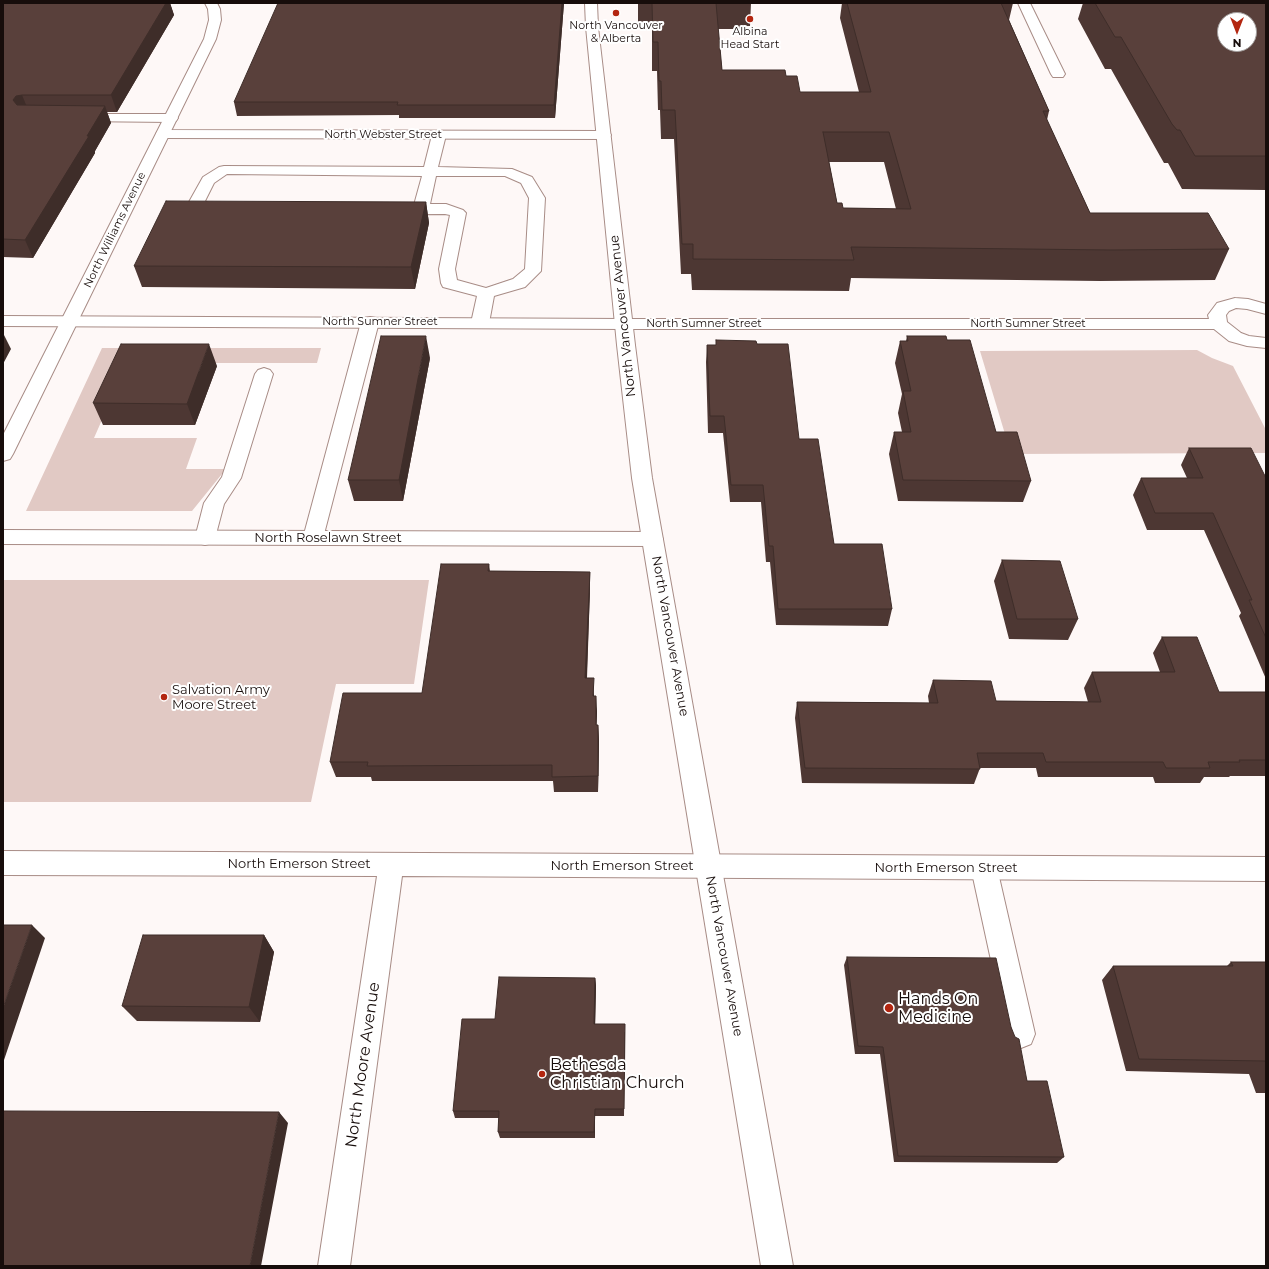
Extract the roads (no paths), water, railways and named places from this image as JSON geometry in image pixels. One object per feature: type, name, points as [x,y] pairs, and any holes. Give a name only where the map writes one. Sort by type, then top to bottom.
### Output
[{"type":"street","name":"North Williams Avenue","points":[[3,454],[210,39],[215,20],[214,10],[211,3]]},
{"type":"street","name":"North Vancouver Avenue","points":[[591,3],[592,27],[637,438],[708,867],[777,1266]]},
{"type":"street","points":[[1024,3],[1058,74]]},
{"type":"street","points":[[68,118],[171,118]]},
{"type":"street","name":"North Webster Street","points":[[163,134],[604,135]]},
{"type":"street","points":[[421,208],[439,135]]},
{"type":"street","points":[[224,170],[430,171],[507,172],[527,180],[537,198],[533,271],[519,282],[486,292],[449,283],[447,269],[458,213],[446,209],[208,210],[197,202],[208,180],[224,170]]},
{"type":"street","points":[[480,323],[486,292]]},
{"type":"street","points":[[1265,345],[1235,337],[1219,324],[1217,315],[1223,307],[1235,303],[1248,304],[1266,309]]},
{"type":"street","name":"North Sumner Street","points":[[3,321],[624,324],[1219,324]]},
{"type":"street","points":[[313,538],[370,322]]},
{"type":"street","points":[[205,538],[214,503],[231,478],[264,374]]},
{"type":"street","name":"North Roselawn Street","points":[[3,537],[653,539]]},
{"type":"street","name":"North Emerson Street","points":[[3,863],[1266,869]]},
{"type":"street","name":"North Moore Avenue","points":[[334,1266],[391,865]]},
{"type":"street","points":[[984,868],[1021,1034]]},
{"type":"place","name":"North Vancouver & Alberta","points":[[616,13]]},
{"type":"place","name":"Albina Head Start","points":[[750,19]]},
{"type":"place","name":"Salvation Army Moore Street","points":[[164,697]]},
{"type":"place","name":"Hands On Medicine","points":[[889,1008]]},
{"type":"place","name":"Bethesda Christian Church","points":[[542,1074]]}]
